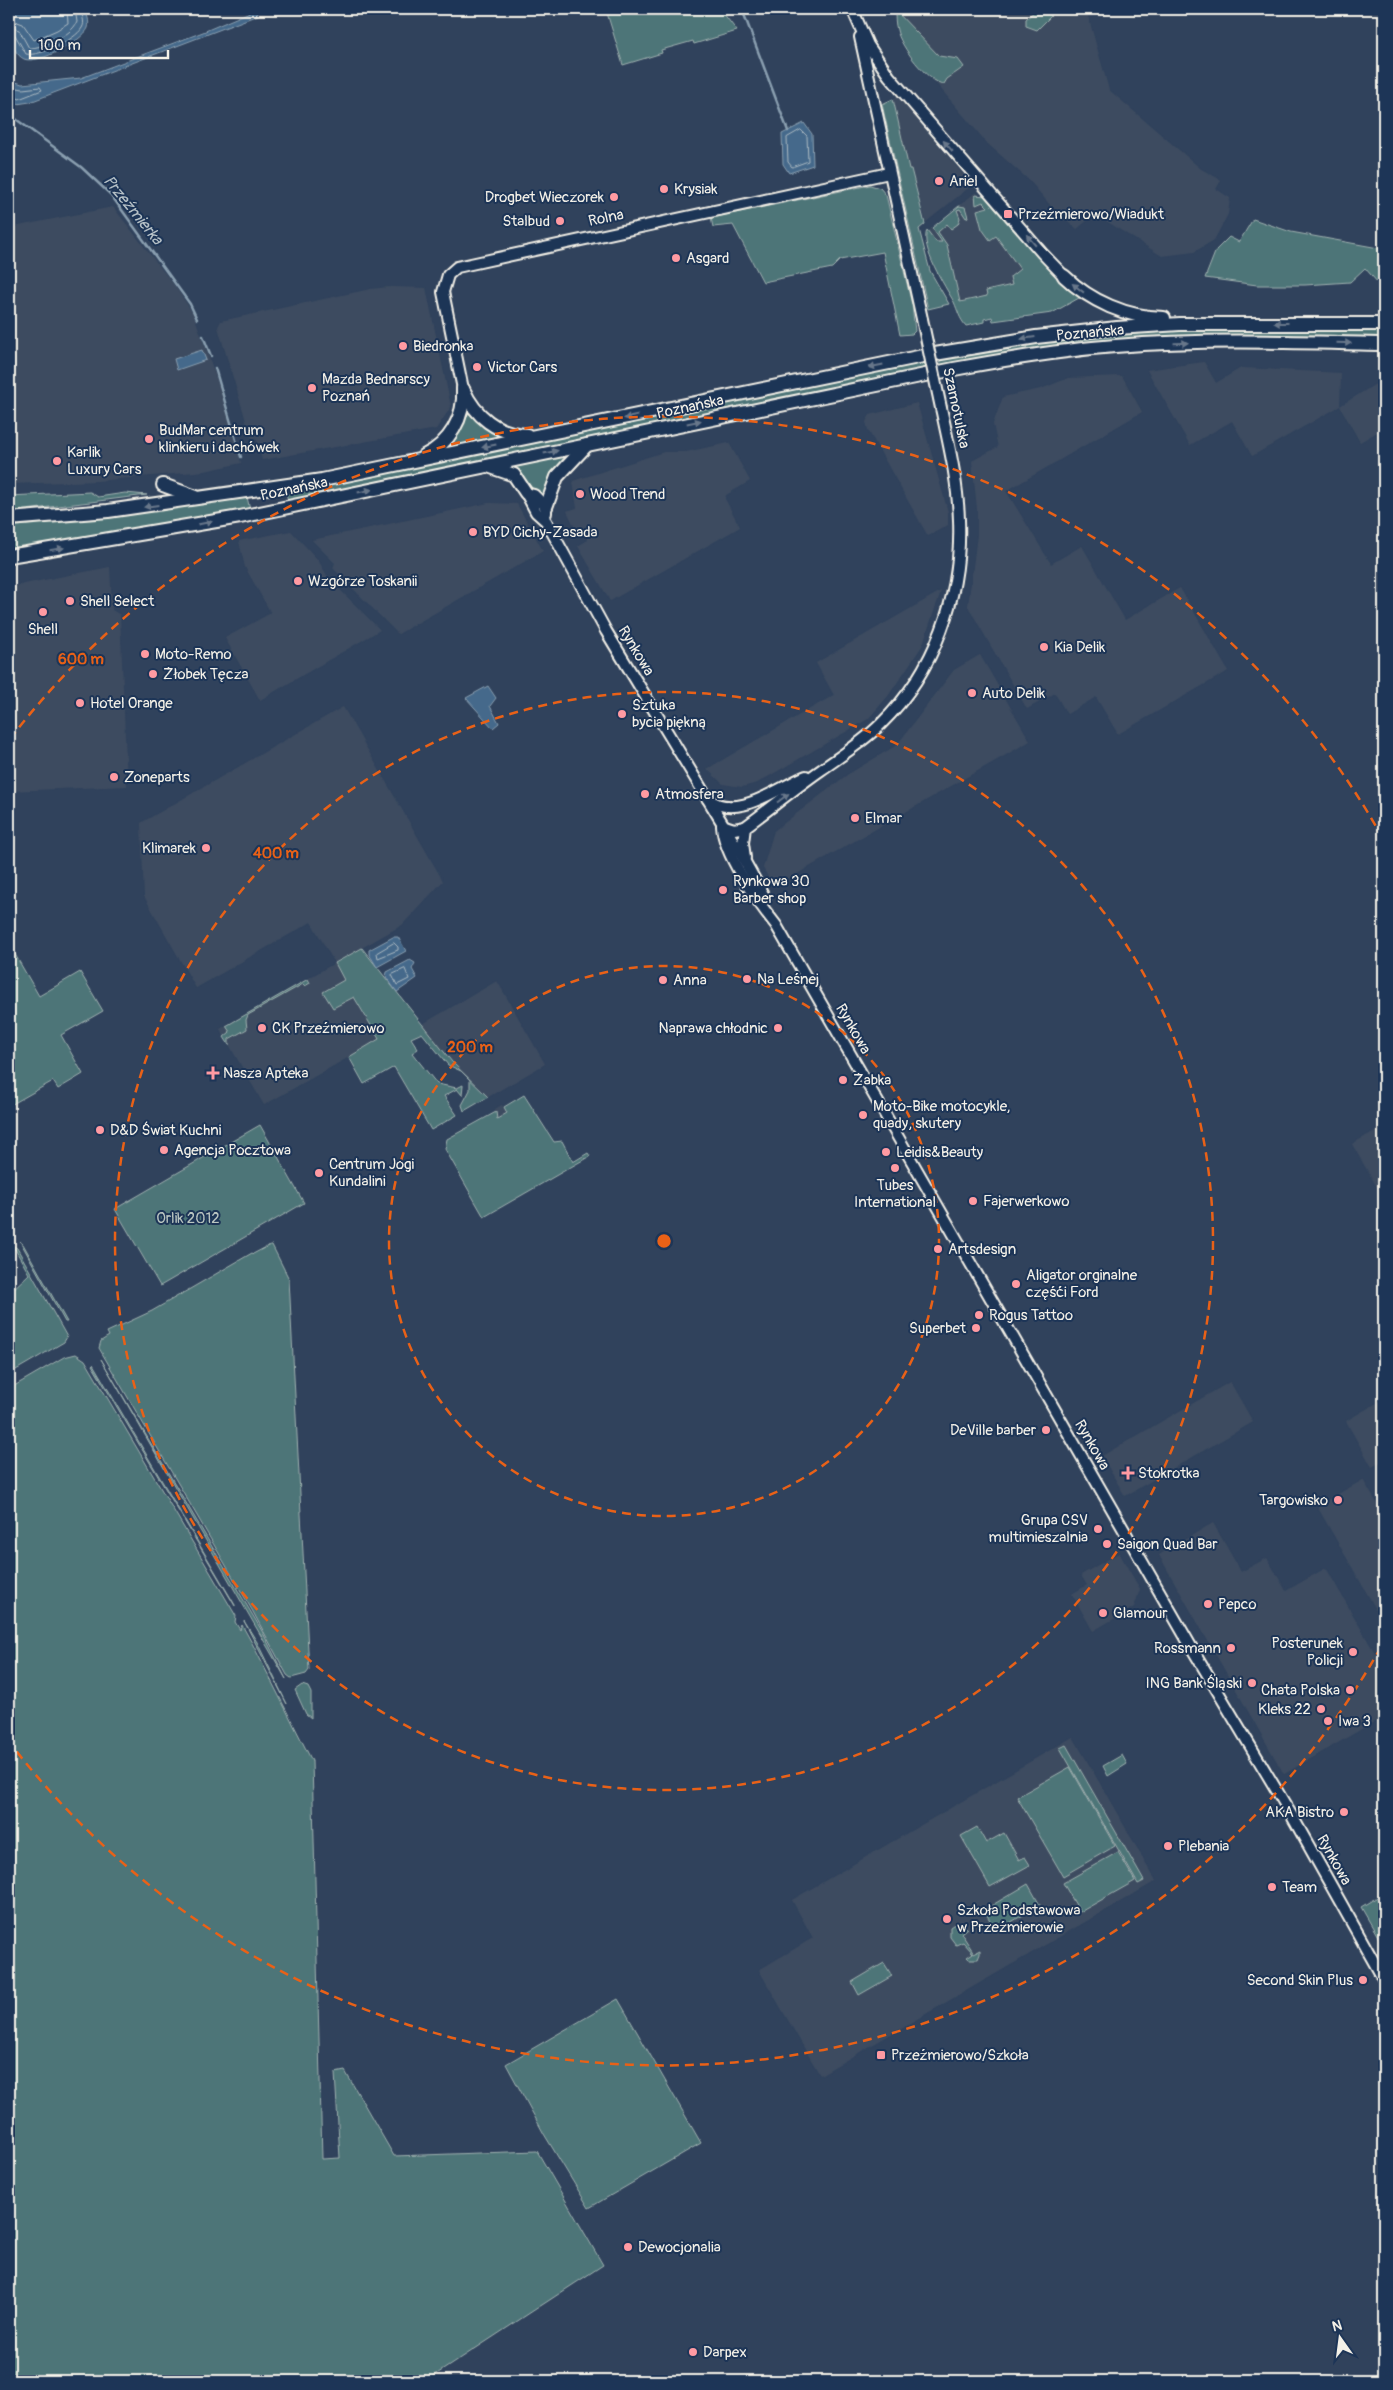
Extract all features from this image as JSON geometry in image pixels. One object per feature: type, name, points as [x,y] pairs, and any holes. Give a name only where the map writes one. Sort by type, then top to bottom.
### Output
[{"type":"main road","points":[[1064,276],[1087,295],[1120,310],[1148,318],[1173,318],[1211,323]]},
{"type":"main road","name":"Poznańska","points":[[9,519],[108,512],[211,497],[405,464],[986,344],[1109,328],[1211,323],[1384,324]]},
{"type":"main road","name":"Poznańska","points":[[9,556],[174,530],[954,368],[1055,352],[1121,346],[1202,342],[1384,344]]},
{"type":"main road","points":[[462,389],[476,412],[497,428],[521,434],[554,433]]},
{"type":"main road","points":[[405,464],[432,452],[449,436],[460,413],[462,389]]},
{"type":"main road","points":[[546,507],[556,476],[587,445]]},
{"type":"main road","points":[[486,466],[514,475],[526,493]]},
{"type":"main road","points":[[163,485],[189,496],[211,497]]},
{"type":"street","name":"Szamotulska","points":[[745,827],[862,740],[897,706],[929,658],[947,616],[956,578],[959,525],[956,486],[922,319],[854,11]]},
{"type":"street","points":[[854,11],[868,45],[889,76],[1064,276]]},
{"type":"street","name":"Rolna","points":[[462,389],[443,292],[448,275],[457,267],[890,173]]},
{"type":"street","points":[[526,493],[534,495],[546,507],[546,521]]},
{"type":"street","name":"Rynkowa","points":[[526,493],[536,512],[546,521],[606,631],[751,872],[776,924]]},
{"type":"street","name":"Szamotulska","points":[[705,796],[720,806],[734,808],[746,805],[820,770]]},
{"type":"street","name":"Szamotulska","points":[[722,825],[746,805]]},
{"type":"street","points":[[722,825],[734,830],[745,827],[743,850],[751,872]]},
{"type":"street","name":"Rynkowa","points":[[722,825],[727,848],[776,924],[1196,1656],[1296,1822],[1384,1980]]},
{"type":"shaded area","points":[[897,9],[1086,9],[1109,90],[1201,169],[1221,180],[1216,189],[1230,198],[1228,214],[1214,240],[1194,252],[1162,256],[1095,214],[1077,229],[1051,206],[1030,181],[988,144],[911,54],[899,31]]},
{"type":"shaded area","points":[[897,96],[972,185],[926,222],[911,170],[907,170],[890,102]]},
{"type":"shaded area","points":[[976,192],[1044,282],[962,317],[926,233]]},
{"type":"shaded area","points":[[113,207],[174,285],[193,313],[222,394],[241,463],[205,471],[97,481],[9,484],[9,228]]},
{"type":"shaded area","points":[[390,287],[426,288],[451,407],[436,429],[262,460],[257,440],[251,437],[218,327],[221,321],[371,289]]},
{"type":"shaded area","points":[[1204,362],[1216,383],[1241,368],[1341,373],[1340,406],[1252,456],[1232,421],[1190,445],[1147,370]]},
{"type":"shaded area","points":[[1122,376],[1142,412],[1006,491],[1051,564],[1082,546],[1125,620],[1180,588],[1228,671],[1118,734],[1096,697],[1067,714],[1055,693],[1027,709],[968,606],[977,536],[977,508],[972,461],[998,447],[993,424],[1003,397],[1041,389],[1069,378]]},
{"type":"shaded area","points":[[1384,379],[1384,428],[1360,442],[1340,406]]},
{"type":"shaded area","points":[[917,403],[948,512],[948,525],[928,536],[868,430],[866,422],[870,415]]},
{"type":"shaded area","points":[[729,443],[750,481],[726,495],[725,499],[740,527],[610,601],[578,546],[588,540],[584,533],[579,536],[567,511],[577,508],[573,481],[664,452],[686,452]]},
{"type":"shaded area","points":[[489,503],[517,504],[543,551],[398,634],[333,568],[335,563],[312,540]]},
{"type":"shaded area","points":[[291,531],[318,560],[329,579],[380,630],[260,700],[225,638],[271,613],[245,567],[239,541]]},
{"type":"shaded area","points":[[110,567],[112,610],[120,615],[127,786],[9,791],[9,587]]},
{"type":"shaded area","points":[[941,591],[922,646],[888,696],[868,719],[757,783],[742,787],[723,784],[707,769],[834,695],[816,663]]},
{"type":"shaded area","points":[[980,655],[1030,741],[774,887],[763,868],[774,831],[847,775],[897,745],[954,670]]},
{"type":"shaded area","points":[[343,707],[443,881],[402,925],[335,963],[311,922],[196,988],[144,896],[141,823]]},
{"type":"shaded area","points":[[335,963],[379,1040],[264,1105],[220,1029]]},
{"type":"shaded area","points":[[497,981],[545,1064],[488,1097],[452,1062],[421,1025]]},
{"type":"shaded area","points":[[502,1105],[507,1113],[497,1119],[495,1109]]},
{"type":"shaded area","points":[[1384,1126],[1384,1199],[1352,1144]]},
{"type":"shaded area","points":[[1230,1382],[1253,1422],[1125,1496],[1102,1456]]},
{"type":"shaded area","points":[[1384,1399],[1384,1460],[1372,1467],[1346,1421]]},
{"type":"shaded area","points":[[1363,1480],[1378,1505],[1384,1501],[1384,1623],[1317,1506]]},
{"type":"shaded area","points":[[1213,1523],[1241,1572],[1267,1558],[1286,1591],[1326,1568],[1384,1669],[1384,1716],[1284,1774],[1159,1555]]},
{"type":"shaded area","points":[[1119,1553],[1140,1589],[1134,1607],[1093,1631],[1072,1594],[1087,1585],[1081,1575]]},
{"type":"shaded area","name":"Szkoła Podstawowa w Przeźmierowie","points":[[1073,1737],[1156,1881],[820,2075],[759,1970],[813,1938],[792,1900]]},
{"type":"green space","points":[[623,9],[720,9],[737,31],[694,44],[693,41],[661,50],[662,53],[623,65],[607,13]]},
{"type":"green space","points":[[1037,9],[1047,9],[1051,16],[1037,30],[1026,26],[1026,19]]},
{"type":"green space","points":[[895,10],[939,56],[958,59],[964,67],[947,79],[944,84],[930,77],[916,63],[903,45],[896,28]]},
{"type":"green space","points":[[893,99],[909,169],[911,169],[925,224],[919,229],[930,271],[949,304],[928,309],[882,104]]},
{"type":"green space","points":[[870,185],[880,188],[886,195],[912,305],[915,331],[912,334],[900,335],[883,252],[840,260],[832,268],[763,282],[733,225],[713,227],[711,218]]},
{"type":"green space","points":[[975,195],[986,196],[1080,296],[1079,298],[1052,313],[993,321],[992,317],[984,319],[984,322],[966,326],[930,256],[927,247],[927,230],[936,242],[942,242],[932,228],[959,206],[965,207],[968,217],[966,218],[960,209],[957,210],[960,218],[958,224],[951,229],[947,224],[938,232],[947,245],[960,302],[987,296],[986,291],[1012,285],[1010,277],[1020,269],[996,236],[990,240],[982,229],[977,210],[988,207],[983,202],[976,205]]},
{"type":"green space","points":[[1253,219],[1291,232],[1384,249],[1384,284],[1378,283],[1365,268],[1350,282],[1305,285],[1257,285],[1205,278],[1216,250],[1229,237],[1239,242]]},
{"type":"green space","points":[[1174,329],[1384,329],[1384,339],[1259,336],[941,366],[939,358],[1064,338]]},
{"type":"green space","points":[[924,361],[926,369],[288,502],[286,491]]},
{"type":"green space","points":[[467,410],[484,427],[503,436],[447,448],[453,440]]},
{"type":"green space","points":[[566,455],[548,480],[544,498],[541,498],[513,466]]},
{"type":"green space","points":[[90,492],[98,497],[125,493],[147,495],[9,512],[9,496]]},
{"type":"green space","points":[[247,497],[250,510],[9,550],[9,527]]},
{"type":"green space","points":[[9,944],[39,996],[80,972],[103,1011],[61,1035],[83,1074],[58,1089],[53,1081],[9,1106]]},
{"type":"green space","points":[[362,948],[452,1062],[488,1097],[464,1111],[462,1105],[470,1090],[470,1080],[461,1071],[448,1065],[422,1033],[411,1038],[418,1049],[412,1053],[437,1084],[457,1088],[463,1085],[462,1095],[457,1089],[444,1096],[457,1115],[431,1130],[394,1067],[364,1084],[349,1057],[379,1039],[354,997],[333,1008],[323,992],[344,980],[335,963]]},
{"type":"green space","points":[[308,979],[310,983],[305,986],[303,984],[248,1015],[246,1020],[247,1029],[229,1039],[229,1045],[224,1037],[230,1032],[226,1026]]},
{"type":"green space","points":[[524,1095],[554,1142],[562,1141],[573,1162],[588,1153],[590,1156],[484,1217],[445,1149],[447,1139],[496,1112],[497,1119],[507,1113],[504,1107]]},
{"type":"green space","name":"Orlik 2012","points":[[260,1125],[304,1203],[160,1286],[115,1209]]},
{"type":"green space","points":[[20,1241],[23,1244],[67,1322],[65,1322]]},
{"type":"green space","points":[[9,1244],[17,1248],[67,1337],[64,1342],[9,1374],[9,1293],[29,1274],[15,1249],[9,1247]]},
{"type":"green space","points":[[272,1245],[289,1279],[309,1670],[306,1674],[291,1678],[287,1675],[252,1610],[99,1348],[101,1341],[109,1336],[107,1332],[152,1311],[252,1253]]},
{"type":"green space","points":[[76,1354],[85,1360],[236,1616],[235,1622],[240,1630],[242,1625],[312,1761],[322,2159],[340,2158],[335,2073],[345,2071],[394,2156],[537,2151],[603,2265],[426,2381],[9,2381],[9,1389],[64,1357]]},
{"type":"green space","points":[[101,1359],[262,1631],[286,1679]]},
{"type":"green space","points":[[92,1365],[235,1605],[235,1606]]},
{"type":"green space","points":[[244,1621],[257,1642],[287,1704]]},
{"type":"green space","points":[[302,1685],[308,1687],[311,1693],[311,1718],[306,1714],[295,1690]]},
{"type":"green space","points":[[1066,1745],[1144,1881],[1138,1884],[1060,1748]]},
{"type":"green space","points":[[1122,1755],[1127,1764],[1108,1776],[1103,1766]]},
{"type":"green space","points":[[1070,1767],[1115,1846],[1063,1876],[1017,1797]]},
{"type":"green space","points":[[977,1827],[986,1843],[1004,1833],[1019,1860],[1025,1857],[1030,1865],[990,1887],[961,1836]]},
{"type":"green space","points":[[1118,1852],[1135,1881],[1080,1912],[1063,1883]]},
{"type":"green space","points":[[1028,1884],[1040,1905],[996,1931],[984,1910]]},
{"type":"green space","points":[[1384,1893],[1384,1947],[1361,1907]]},
{"type":"green space","points":[[956,1923],[963,1924],[967,1928],[961,1933],[974,1953],[980,1950],[978,1959],[969,1959],[967,1957],[973,1953],[963,1942],[956,1945],[950,1937],[950,1927]]},
{"type":"green space","points":[[884,1963],[892,1976],[859,1995],[852,1982]]},
{"type":"green space","points":[[618,1999],[701,2143],[589,2208],[544,2134],[506,2064]]},
{"type":"water","points":[[9,9],[85,9],[88,28],[78,39],[59,51],[39,59],[24,59],[15,50],[12,43]]},
{"type":"water","points":[[127,9],[201,9],[144,14]]},
{"type":"water","points":[[257,9],[258,15],[30,102],[17,104],[11,97],[9,87],[13,81],[22,84],[81,78],[203,32]]},
{"type":"water","points":[[804,123],[812,134],[813,165],[789,173],[783,164],[782,134]]},
{"type":"water","points":[[202,350],[206,360],[177,370],[174,359]]},
{"type":"water","points":[[488,686],[496,698],[490,706],[499,723],[493,728],[466,698]]},
{"type":"water","points":[[393,937],[398,937],[406,951],[377,967],[369,954],[369,950]]},
{"type":"water","points":[[410,960],[415,963],[412,969],[417,978],[397,992],[386,977],[387,972]]},
{"type":"waterway","points":[[742,9],[788,131]]},
{"type":"waterway","name":"Przeźmierka","points":[[9,110],[14,100]]},
{"type":"waterway","name":"Przeźmierka","points":[[9,114],[81,167],[111,195],[190,304],[197,319]]},
{"type":"waterway","name":"Przeźmierka","points":[[203,336],[211,356]]},
{"type":"waterway","name":"Przeźmierka","points":[[215,368],[241,457]]},
{"type":"place","name":"Ariel","points":[[939,181]]},
{"type":"place","name":"Krysiak","points":[[664,189]]},
{"type":"place","name":"Drogbet Wieczorek","points":[[614,197]]},
{"type":"place","name":"Przeźmierowo/Wiadukt","points":[[1008,214]]},
{"type":"place","name":"Stalbud","points":[[560,221]]},
{"type":"place","name":"Asgard","points":[[676,258]]},
{"type":"place","name":"Biedronka","points":[[403,346]]},
{"type":"place","name":"Victor Cars","points":[[477,367]]},
{"type":"place","name":"Mazda Bednarscy Poznań","points":[[312,388]]},
{"type":"place","name":"BudMar centrum klinkieru i dachówek","points":[[149,439]]},
{"type":"place","name":"Karlik Luxury Cars","points":[[57,461]]},
{"type":"place","name":"Wood Trend","points":[[580,494]]},
{"type":"place","name":"BYD Cichy-Zasada","points":[[473,532]]},
{"type":"place","name":"Wzgórze Toskanii","points":[[298,581]]},
{"type":"place","name":"Shell Select","points":[[70,601]]},
{"type":"place","name":"Shell","points":[[43,612]]},
{"type":"place","name":"Kia Delik","points":[[1044,647]]},
{"type":"place","name":"Moto-Remo","points":[[145,654]]},
{"type":"place","name":"Żłobek Tęcza","points":[[153,674]]},
{"type":"place","name":"Auto Delik","points":[[972,693]]},
{"type":"place","name":"Hotel Orange","points":[[80,703]]},
{"type":"place","name":"Sztuka bycia piękną","points":[[622,714]]},
{"type":"place","name":"Zoneparts","points":[[114,777]]},
{"type":"place","name":"Atmosfera","points":[[645,794]]},
{"type":"place","name":"Elmar","points":[[855,818]]},
{"type":"place","name":"Klimarek","points":[[206,848]]},
{"type":"place","name":"Rynkowa 30 Barber shop","points":[[723,890]]},
{"type":"place","name":"Na Leśnej","points":[[747,979]]},
{"type":"place","name":"Anna","points":[[663,980]]},
{"type":"place","name":"CK Przeźmierowo","points":[[262,1028]]},
{"type":"place","name":"Naprawa chłodnic","points":[[778,1028]]},
{"type":"place","name":"Nasza Apteka","points":[[213,1073]]},
{"type":"place","name":"Żabka","points":[[843,1080]]},
{"type":"place","name":"Moto-Bike motocykle, quady, skutery","points":[[863,1115]]},
{"type":"place","name":"D&D Świat Kuchni","points":[[100,1130]]},
{"type":"place","name":"Agencja Pocztowa","points":[[164,1150]]},
{"type":"place","name":"Leidis&Beauty","points":[[886,1152]]},
{"type":"place","name":"Tubes International","points":[[895,1168]]},
{"type":"place","name":"Centrum Jogi Kundalini","points":[[319,1173]]},
{"type":"place","name":"Fajerwerkowo","points":[[973,1201]]},
{"type":"place","name":"Artsdesign","points":[[938,1249]]},
{"type":"place","name":"Aligator orginalne częśći Ford","points":[[1016,1284]]},
{"type":"place","name":"Rogus Tattoo","points":[[979,1315]]},
{"type":"place","name":"Superbet","points":[[976,1328]]},
{"type":"place","name":"DeVille barber","points":[[1046,1430]]},
{"type":"place","name":"Stokrotka","points":[[1128,1473]]},
{"type":"place","name":"Targowisko","points":[[1338,1500]]},
{"type":"place","name":"Grupa CSV multimieszalnia","points":[[1098,1529]]},
{"type":"place","name":"Saigon Quad Bar","points":[[1107,1544]]},
{"type":"place","name":"Pepco","points":[[1208,1604]]},
{"type":"place","name":"Glamour","points":[[1103,1613]]},
{"type":"place","name":"Rossmann","points":[[1231,1648]]},
{"type":"place","name":"Posterunek Policji","points":[[1353,1652]]},
{"type":"place","name":"ING Bank Śląski","points":[[1252,1683]]},
{"type":"place","name":"Chata Polska","points":[[1350,1690]]},
{"type":"place","name":"Kleks 22","points":[[1321,1709]]},
{"type":"place","name":"Iwa 3","points":[[1328,1721]]},
{"type":"place","name":"AKA Bistro","points":[[1344,1812]]},
{"type":"place","name":"Plebania","points":[[1168,1846]]},
{"type":"place","name":"Team","points":[[1272,1887]]},
{"type":"place","name":"Szkoła Podstawowa w Przeźmierowie","points":[[947,1919]]},
{"type":"place","name":"Second Skin Plus","points":[[1363,1980]]},
{"type":"place","name":"Przeźmierowo/Szkoła","points":[[881,2055]]},
{"type":"place","name":"Dewocjonalia","points":[[628,2247]]},
{"type":"place","name":"Darpex","points":[[693,2352]]}]
